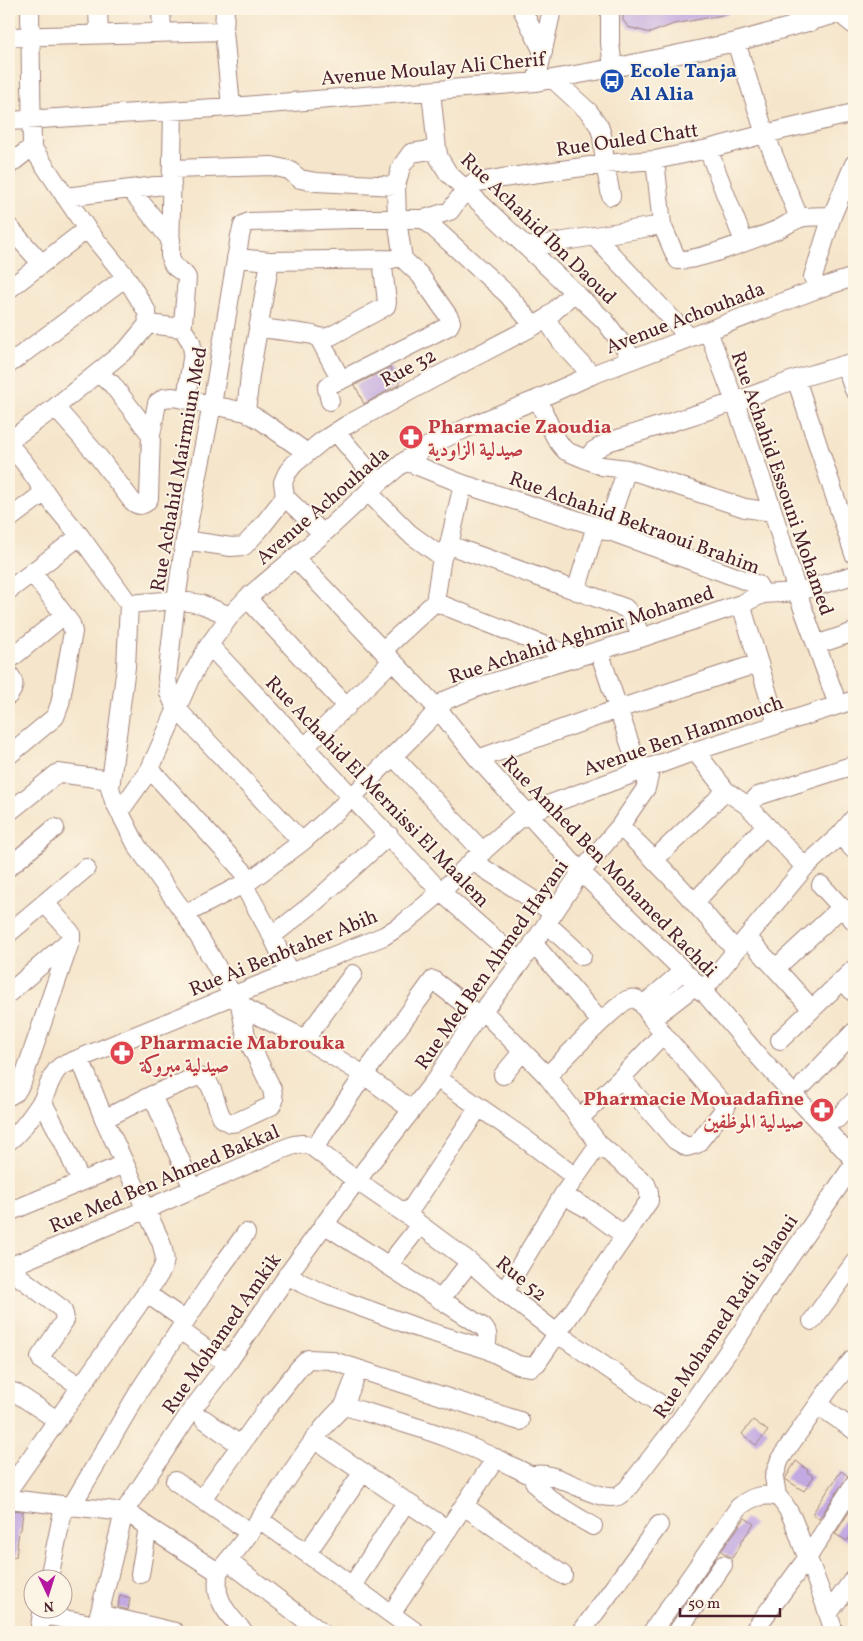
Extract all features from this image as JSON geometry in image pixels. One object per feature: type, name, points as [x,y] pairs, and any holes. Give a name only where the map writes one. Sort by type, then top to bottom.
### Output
[{"type":"street","points":[[9,441],[98,374],[128,348],[148,324],[147,312],[126,277],[87,229],[32,147],[30,9]]},
{"type":"street","points":[[98,9],[99,34]]},
{"type":"street","points":[[161,9],[162,32]]},
{"type":"street","points":[[522,9],[542,52]]},
{"type":"street","points":[[536,82],[552,9]]},
{"type":"street","points":[[610,9],[610,43],[613,68]]},
{"type":"street","points":[[793,9],[811,22]]},
{"type":"street","points":[[228,10],[224,31],[231,107]]},
{"type":"street","points":[[843,10],[854,25]]},
{"type":"street","name":"Avenue Moulay Ali Cherif","points":[[9,121],[231,107],[536,82],[736,42],[811,22],[843,10]]},
{"type":"street","points":[[9,37],[224,31]]},
{"type":"street","points":[[736,42],[765,134],[799,218]]},
{"type":"street","points":[[553,79],[595,119],[602,136],[611,196]]},
{"type":"street","name":"Rue Achahid Ibn Daoud","points":[[431,91],[438,158],[442,166],[465,190],[605,321],[633,359]]},
{"type":"street","points":[[174,111],[172,264],[177,270],[184,273],[187,278],[182,328],[191,342],[193,352],[186,399]]},
{"type":"street","name":"Rue Ouled Chatt","points":[[465,190],[473,183],[483,181],[605,164],[655,160],[854,113]]},
{"type":"street","points":[[9,165],[32,147]]},
{"type":"street","points":[[708,149],[744,242]]},
{"type":"street","points":[[403,259],[396,220],[396,186],[401,168],[411,153],[437,150]]},
{"type":"street","points":[[655,160],[662,225],[678,260],[706,255],[744,242],[775,231],[799,218],[832,216]]},
{"type":"street","points":[[817,289],[813,277],[832,216],[854,164]]},
{"type":"street","points":[[65,197],[130,189],[172,176],[272,166],[289,170],[300,179],[316,182],[396,186]]},
{"type":"street","points":[[130,189],[171,240]]},
{"type":"street","points":[[396,220],[424,219],[450,211],[465,190]]},
{"type":"street","name":"Rue Achahid Mairmiun Med","points":[[176,708],[168,693],[167,678],[176,600],[185,540],[212,405],[243,225],[249,222],[352,219],[396,220]]},
{"type":"street","points":[[424,219],[507,294],[526,315],[540,322],[562,342],[592,375]]},
{"type":"street","points":[[528,247],[662,225]]},
{"type":"street","points":[[9,227],[41,264]]},
{"type":"street","points":[[9,289],[87,229]]},
{"type":"street","points":[[594,236],[690,338]]},
{"type":"street","points":[[236,258],[270,261],[403,259],[420,275],[450,317],[451,322],[449,326],[332,384],[327,388],[330,401]]},
{"type":"street","points":[[258,328],[307,334],[319,338],[331,336],[386,306],[382,259]]},
{"type":"street","points":[[246,412],[270,261]]},
{"type":"street","points":[[9,364],[126,277]]},
{"type":"street","name":"Avenue Achouhada","points":[[120,811],[150,769],[190,679],[209,645],[230,616],[248,598],[405,461],[424,448],[473,424],[538,399],[592,375],[817,289],[854,277]]},
{"type":"street","name":"Rue 32","points":[[285,497],[284,478],[294,464],[336,432],[540,322],[574,292]]},
{"type":"street","points":[[148,324],[182,328]]},
{"type":"street","name":"Rue Achahid Essouni Mohamed","points":[[708,331],[773,512],[797,592],[816,645],[848,705]]},
{"type":"street","points":[[319,338],[341,380]]},
{"type":"street","points":[[587,460],[593,451],[608,442],[735,402],[796,379],[850,363],[854,390]]},
{"type":"street","points":[[98,374],[112,384],[151,434]]},
{"type":"street","points":[[796,379],[854,554]]},
{"type":"street","points":[[53,409],[61,414],[97,455],[132,501],[140,505],[149,498],[151,434],[156,407],[160,400],[167,397],[186,399],[246,412],[307,453]]},
{"type":"street","points":[[538,399],[561,447],[566,451],[602,466],[627,468],[745,508],[773,512]]},
{"type":"street","points":[[336,432],[373,488],[404,529],[446,551],[625,608],[636,622],[641,638]]},
{"type":"street","points":[[9,445],[80,536],[129,604],[126,667],[110,780],[112,796],[137,846],[185,914],[236,1000],[248,1041],[272,1089],[274,1100],[271,1106],[237,1122],[230,1123],[223,1119],[209,1083],[200,1077],[186,1080],[104,1119]]},
{"type":"street","name":"Rue Achahid Bekraoui Brahim","points":[[405,461],[463,484],[601,528],[758,585],[763,594]]},
{"type":"street","points":[[576,591],[627,468]]},
{"type":"street","points":[[305,747],[347,707],[387,656],[434,602],[463,484]]},
{"type":"street","points":[[9,519],[45,492]]},
{"type":"street","points":[[185,540],[232,547],[244,546],[285,497],[323,534]]},
{"type":"street","points":[[9,590],[80,536]]},
{"type":"street","name":"Rue Amhed Ben Mohamed Rachdi","points":[[295,558],[438,710],[526,813],[582,872],[683,971],[760,1058],[853,1156]]},
{"type":"street","points":[[9,755],[52,720],[60,704],[73,629],[32,572]]},
{"type":"street","name":"Rue Achahid Aghmir Mohamed","points":[[185,914],[247,882],[302,842],[351,798],[446,700],[459,694],[641,638],[741,604],[763,594],[797,592],[854,575]]},
{"type":"street","points":[[248,598],[347,707]]},
{"type":"street","points":[[129,604],[176,600],[201,604],[230,616]]},
{"type":"street","points":[[434,602],[576,658]]},
{"type":"street","points":[[741,604],[777,724]]},
{"type":"street","points":[[9,660],[64,615]]},
{"type":"street","points":[[816,645],[854,632]]},
{"type":"street","name":"Rue Achahid El Mernissi El Maalem","points":[[209,645],[441,892],[521,962]]},
{"type":"street","points":[[599,651],[618,709],[644,769]]},
{"type":"street","points":[[478,759],[618,709],[759,663]]},
{"type":"street","points":[[9,674],[14,684],[9,695]]},
{"type":"street","name":"Avenue Ben Hammouch","points":[[526,813],[695,751],[777,724],[848,705]]},
{"type":"street","points":[[176,708],[302,842]]},
{"type":"street","points":[[695,751],[726,791],[748,806],[805,868]]},
{"type":"street","points":[[392,756],[478,857],[551,918],[582,956]]},
{"type":"street","points":[[748,806],[758,796],[854,766]]},
{"type":"street","points":[[150,769],[247,882],[290,974]]},
{"type":"street","name":"Rue Med Ben Ahmed Hayani","points":[[357,1181],[437,1078],[480,1013],[521,962],[582,872],[620,826],[646,788],[649,776],[644,769]]},
{"type":"street","points":[[9,812],[58,773],[110,780]]},
{"type":"street","points":[[656,859],[726,791]]},
{"type":"street","name":"Rue Ai Benbtaher Abih","points":[[9,1141],[42,1101],[57,1069],[80,1058],[236,1000],[290,974],[384,936],[403,924],[441,892],[526,813]]},
{"type":"street","points":[[653,1019],[699,988],[736,951],[805,868],[840,835],[854,818]]},
{"type":"street","points":[[620,826],[656,859],[736,951]]},
{"type":"street","points":[[695,902],[765,826]]},
{"type":"street","points":[[9,867],[55,828]]},
{"type":"street","points":[[272,936],[315,902],[388,835]]},
{"type":"street","points":[[840,835],[854,850]]},
{"type":"street","points":[[9,933],[86,868]]},
{"type":"street","points":[[821,885],[854,921]]},
{"type":"street","points":[[9,1096],[16,1092],[22,1082],[72,939],[71,933],[45,903]]},
{"type":"street","points":[[776,968],[842,907]]},
{"type":"street","points":[[747,937],[812,1009]]},
{"type":"street","points":[[9,993],[72,939]]},
{"type":"street","points":[[533,943],[601,1022]]},
{"type":"street","points":[[579,1119],[621,1078],[653,1019],[683,971]]},
{"type":"street","points":[[305,1039],[353,974]]},
{"type":"street","points":[[780,1040],[848,974],[854,993]]},
{"type":"street","points":[[288,1275],[302,1284],[326,1294],[418,1328],[486,1349],[518,1366],[531,1367],[537,1363],[558,1334],[649,1201],[649,1192],[646,1184],[599,1144],[547,1076],[480,1013],[432,980],[364,1074],[314,1148],[357,1181]]},
{"type":"street","points":[[547,1076],[601,1022],[629,999],[637,999],[726,1107],[695,1145],[687,1146],[679,1143],[621,1078]]},
{"type":"street","points":[[236,1000],[257,1015],[305,1039],[364,1074],[412,1110]]},
{"type":"street","points":[[804,1084],[854,1032]]},
{"type":"street","points":[[503,1075],[522,1052]]},
{"type":"street","points":[[9,1489],[162,1270],[165,1262],[165,1254],[160,1242],[104,1119],[80,1058]]},
{"type":"street","points":[[437,1078],[575,1177]]},
{"type":"street","points":[[152,1095],[193,1189]]},
{"type":"street","points":[[42,1101],[81,1182]]},
{"type":"street","points":[[837,1119],[854,1101]]},
{"type":"street","points":[[388,1266],[479,1107]]},
{"type":"street","points":[[504,1292],[563,1195],[599,1144]]},
{"type":"street","name":"Rue Med Ben Ahmed Bakkal","points":[[9,1268],[294,1145],[309,1145],[314,1148]]},
{"type":"street","name":"Rue Mohamed Radi Salaoui","points":[[532,1476],[538,1474],[548,1475],[607,1496],[618,1496],[627,1489],[681,1419],[743,1330],[853,1156]]},
{"type":"street","points":[[9,1212],[124,1164]]},
{"type":"street","name":"Rue 52","points":[[357,1181],[470,1262],[504,1292],[558,1334],[663,1406]]},
{"type":"street","name":"Rue Mohamed Amkik","points":[[97,1624],[124,1512],[191,1411],[227,1364],[324,1224],[357,1181]]},
{"type":"street","points":[[563,1195],[590,1210],[625,1236]]},
{"type":"street","points":[[324,1224],[486,1331],[488,1336],[486,1349]]},
{"type":"street","points":[[52,1568],[67,1506],[136,1396],[219,1270],[246,1233]]},
{"type":"street","points":[[440,1300],[470,1262]]},
{"type":"street","points":[[812,1321],[854,1263]]},
{"type":"street","points":[[9,1268],[62,1309],[65,1320],[40,1357],[42,1361],[80,1386]]},
{"type":"street","points":[[146,1293],[227,1364]]},
{"type":"street","points":[[202,1499],[265,1411],[308,1359],[325,1359],[520,1421]]},
{"type":"street","points":[[834,1632],[808,1557],[789,1512],[777,1496],[774,1477],[780,1459],[818,1405],[853,1363]]},
{"type":"street","points":[[244,1632],[230,1616],[218,1592],[223,1566],[254,1526],[314,1439],[344,1406],[358,1370]]},
{"type":"street","points":[[9,1396],[12,1392],[16,1392],[57,1420]]},
{"type":"street","points":[[818,1405],[854,1430]]},
{"type":"street","points":[[344,1406],[447,1437],[496,1458],[532,1476],[534,1483],[542,1491],[594,1526]]},
{"type":"street","points":[[204,1419],[240,1445]]},
{"type":"street","points":[[314,1439],[448,1530]]},
{"type":"street","points":[[391,1614],[496,1458]]},
{"type":"street","points":[[307,1553],[363,1472]]},
{"type":"street","points":[[175,1481],[202,1499],[307,1553],[416,1632]]},
{"type":"street","points":[[753,1632],[808,1557],[854,1484]]},
{"type":"street","points":[[652,1632],[739,1507],[754,1497],[777,1496]]},
{"type":"street","points":[[9,1499],[124,1512],[148,1527],[223,1566],[321,1632]]},
{"type":"street","points":[[352,1586],[406,1502]]},
{"type":"street","points":[[464,1506],[563,1575]]},
{"type":"street","points":[[583,1632],[659,1524]]},
{"type":"street","points":[[140,1574],[148,1527]]},
{"type":"street","points":[[677,1632],[723,1565]]},
{"type":"street","points":[[828,1614],[854,1578]]},
{"type":"street","points":[[39,1632],[42,1618]]},
{"type":"street","points":[[70,1618],[97,1624],[175,1632]]},
{"type":"building","points":[[623,9],[728,9],[728,14],[674,24],[650,33],[628,27],[623,20]]},
{"type":"building","points":[[390,367],[400,384],[364,404],[355,385]]},
{"type":"building","points":[[753,1420],[768,1431],[756,1445],[742,1434]]},
{"type":"building","points":[[796,1461],[814,1476],[804,1491],[785,1479]]},
{"type":"building","points":[[841,1471],[848,1476],[819,1519],[812,1514]]},
{"type":"building","points":[[854,1504],[854,1530],[847,1541],[835,1534]]},
{"type":"building","points":[[9,1510],[23,1511],[16,1557],[9,1556]]},
{"type":"building","points":[[745,1518],[754,1524],[732,1558],[721,1551]]},
{"type":"building","points":[[120,1595],[130,1598],[128,1610],[118,1607]]},
{"type":"place","name":"Ecole Tanja Al Alia","points":[[612,81]]},
{"type":"place","name":"Pharmacie Zaoudia صيدلية الزاودية","points":[[411,437]]},
{"type":"place","name":"Pharmacie Mabrouka صيدلية مبروكة","points":[[122,1053]]},
{"type":"place","name":"Pharmacie Mouadafine صيدلية الموظفين","points":[[822,1110]]}]
